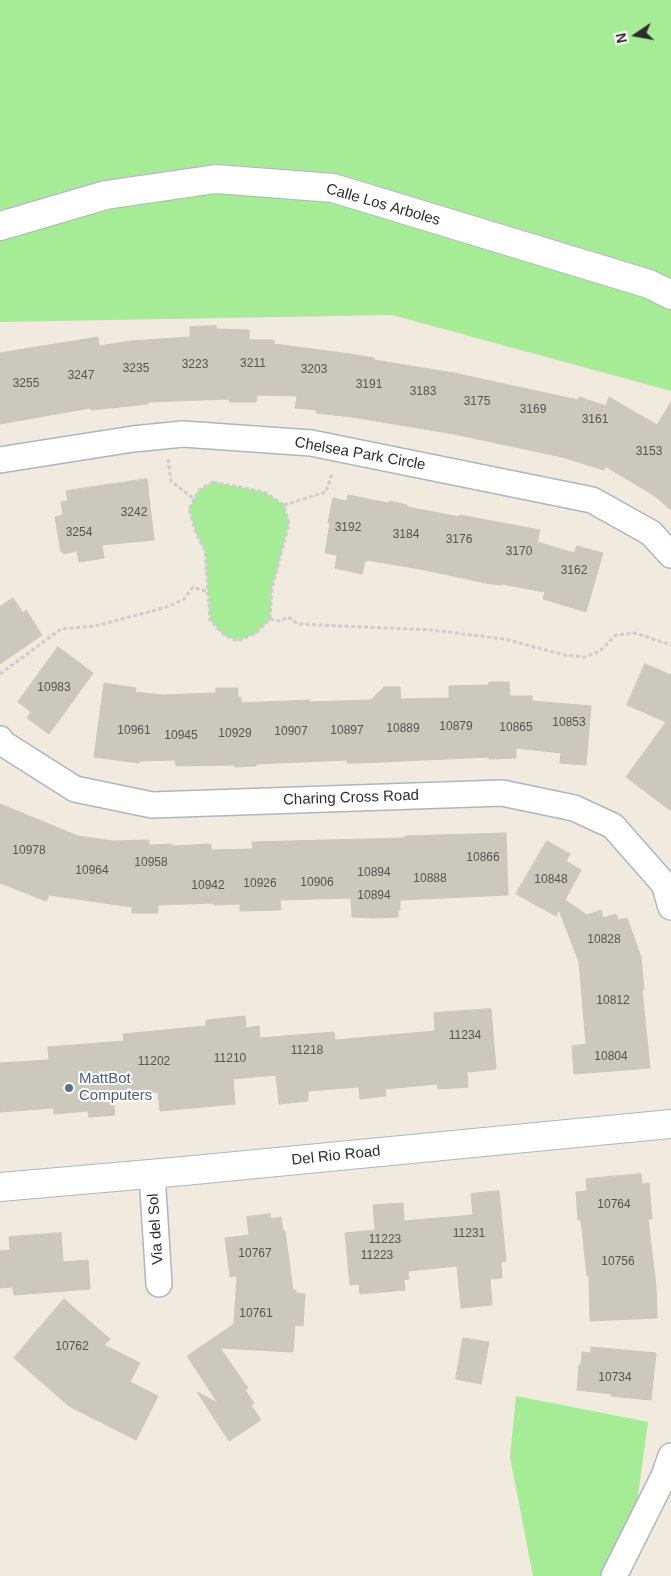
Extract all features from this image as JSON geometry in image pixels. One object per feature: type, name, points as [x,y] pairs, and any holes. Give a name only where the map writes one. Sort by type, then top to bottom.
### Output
[{"type":"street","name":"Calle Los Arboles","points":[[0,226],[106,194],[216,179],[333,188],[649,284],[671,295]]},
{"type":"street","name":"Chelsea Park Circle","points":[[0,460],[134,438],[183,434],[311,443],[592,500],[651,533],[671,554]]},
{"type":"street","name":"Charing Cross Road","points":[[0,739],[4,744],[75,789],[152,805],[502,793],[574,808],[613,826],[669,890]]},
{"type":"street","name":"Del Rio Road","points":[[0,1187],[671,1124]]},
{"type":"street","name":"Via del Sol","points":[[152,1174],[160,1284]]},
{"type":"street","points":[[614,1576],[664,1476],[671,1456]]},
{"type":"path","points":[[164,436],[171,481],[194,499]]},
{"type":"path","points":[[284,506],[326,492],[337,448]]},
{"type":"path","points":[[213,482],[264,492],[284,506],[289,524],[272,588],[270,619],[255,634],[237,641],[224,635],[210,620],[204,551],[189,509],[199,490],[213,482]]},
{"type":"path","points":[[0,674],[61,629],[95,626],[167,607],[184,600],[193,586],[208,592]]},
{"type":"path","points":[[270,619],[280,621],[288,616],[298,624],[432,630],[504,639],[565,655],[585,657],[600,651],[616,635],[635,633],[671,645]]},
{"type":"green space","points":[[0,0],[671,0],[671,391],[392,315],[0,322]]},
{"type":"green space","points":[[213,482],[264,492],[284,505],[289,524],[272,588],[270,619],[255,634],[237,641],[224,635],[210,620],[205,551],[196,533],[189,509],[199,490]]},
{"type":"green space","points":[[516,1396],[648,1422],[627,1576],[533,1576],[510,1457]]},
{"type":"building","points":[[216,326],[216,329],[249,330],[249,340],[274,340],[274,344],[374,358],[374,360],[454,373],[578,400],[579,397],[606,406],[609,397],[657,425],[671,402],[671,510],[655,496],[605,466],[604,470],[562,457],[454,434],[316,413],[317,410],[295,408],[297,396],[257,395],[256,402],[229,402],[229,399],[148,402],[148,404],[91,410],[90,408],[0,424],[0,353],[98,337],[99,346],[131,341],[190,337],[190,327]]},
{"type":"building","points":[[147,479],[154,540],[102,545],[104,558],[79,562],[77,551],[63,554],[63,551],[61,552],[55,517],[63,515],[61,502],[68,501],[66,491]]},
{"type":"building","points":[[348,495],[388,503],[389,501],[407,505],[407,507],[460,517],[460,515],[540,530],[537,542],[574,553],[577,546],[603,553],[586,612],[543,599],[545,592],[486,583],[420,569],[367,560],[365,561],[362,574],[335,568],[337,555],[325,553],[330,523],[328,523],[333,498],[347,501]]},
{"type":"building","points":[[13,598],[23,613],[26,610],[42,635],[0,664],[0,607]]},
{"type":"building","points":[[58,647],[93,673],[49,734],[27,718],[31,712],[18,702]]},
{"type":"building","points":[[645,664],[671,675],[671,811],[626,777],[666,722],[627,705]]},
{"type":"building","points":[[489,682],[509,682],[510,696],[532,696],[532,701],[591,706],[586,765],[560,763],[561,753],[516,748],[516,758],[489,759],[489,757],[360,763],[347,763],[347,760],[256,764],[256,766],[235,767],[234,765],[176,766],[175,760],[139,761],[139,763],[94,757],[104,683],[136,688],[135,692],[162,695],[216,693],[216,688],[238,688],[238,697],[241,697],[241,703],[371,700],[384,687],[400,687],[401,699],[449,698],[449,686],[489,685]]},
{"type":"building","points":[[0,804],[78,836],[113,841],[149,840],[149,845],[211,844],[211,850],[253,849],[252,842],[506,833],[508,895],[400,900],[398,917],[373,918],[352,917],[351,898],[280,900],[281,910],[240,911],[240,904],[158,905],[158,913],[132,913],[132,907],[49,895],[46,901],[0,883]]},
{"type":"building","points":[[547,841],[570,854],[566,861],[581,870],[565,900],[587,915],[601,910],[603,918],[616,914],[618,920],[627,918],[641,957],[644,990],[642,990],[650,1068],[574,1074],[572,1046],[586,1044],[579,962],[559,910],[556,916],[516,894]]},
{"type":"building","points":[[491,1009],[496,1069],[467,1072],[468,1087],[438,1089],[437,1084],[385,1089],[386,1096],[360,1099],[359,1087],[308,1091],[308,1101],[279,1104],[276,1075],[233,1079],[235,1104],[160,1111],[158,1092],[113,1096],[115,1115],[89,1117],[88,1111],[54,1114],[54,1108],[0,1112],[0,1063],[49,1060],[48,1047],[124,1041],[123,1034],[206,1026],[206,1020],[245,1016],[246,1028],[259,1026],[260,1038],[334,1032],[335,1040],[435,1031],[434,1013]]},
{"type":"building","points":[[641,1174],[642,1184],[649,1183],[652,1219],[648,1219],[656,1286],[657,1318],[590,1321],[589,1276],[587,1276],[581,1220],[578,1220],[576,1192],[587,1191],[586,1179]]},
{"type":"building","points":[[499,1191],[506,1261],[501,1262],[502,1278],[490,1279],[492,1305],[461,1308],[457,1266],[408,1271],[409,1279],[404,1280],[405,1290],[360,1294],[359,1284],[350,1285],[345,1233],[375,1230],[373,1205],[403,1203],[404,1221],[473,1215],[471,1194]]},
{"type":"building","points":[[270,1214],[271,1219],[281,1217],[283,1231],[285,1231],[293,1290],[296,1290],[296,1293],[305,1294],[303,1326],[295,1325],[293,1352],[220,1348],[248,1388],[245,1390],[254,1403],[251,1405],[261,1420],[229,1441],[197,1392],[218,1403],[187,1356],[234,1324],[237,1276],[230,1277],[225,1238],[249,1235],[247,1217]]},
{"type":"building","points":[[61,1233],[63,1262],[88,1260],[90,1289],[14,1295],[13,1287],[0,1288],[0,1251],[10,1250],[9,1237]]},
{"type":"building","points":[[64,1299],[110,1339],[104,1345],[140,1363],[130,1382],[158,1396],[136,1440],[69,1406],[14,1358]]},
{"type":"building","points":[[463,1338],[489,1342],[481,1384],[456,1379]]},
{"type":"building","points":[[591,1347],[656,1353],[651,1400],[577,1390],[582,1352],[591,1353]]},
{"type":"place","name":"MattBot Computers","points":[[69,1088]]}]
